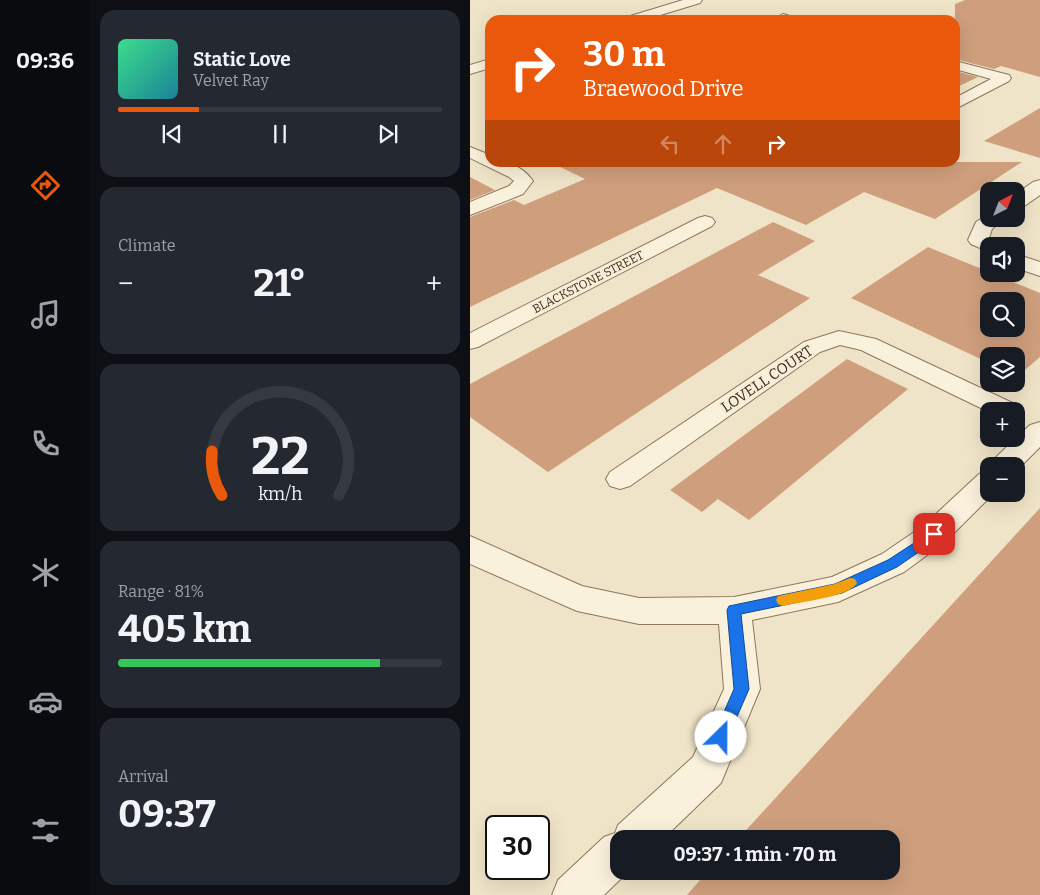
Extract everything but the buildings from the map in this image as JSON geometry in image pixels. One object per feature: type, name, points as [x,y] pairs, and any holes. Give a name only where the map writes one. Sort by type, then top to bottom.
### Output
[{"type":"street","points":[[647,15],[696,0]]},
{"type":"street","points":[[470,70],[485,65]]},
{"type":"street","points":[[960,66],[1004,78],[960,101]]},
{"type":"street","points":[[470,152],[485,159]]},
{"type":"street","points":[[470,209],[516,190],[524,181],[515,173],[502,167]]},
{"type":"street","points":[[1025,197],[1040,186]]},
{"type":"street","name":"BLACKSTONE STREET","points":[[470,342],[705,222]]},
{"type":"street","points":[[1025,264],[1040,270]]},
{"type":"street","name":"LOVELL COURT","points":[[620,479],[812,347],[839,338],[868,344],[989,402]]},
{"type":"street","points":[[1025,420],[1040,427]]},
{"type":"street","points":[[1013,457],[1040,431]]},
{"type":"street","points":[[470,548],[478,554],[577,598],[639,611],[734,610],[838,589],[893,563],[934,534],[980,490]]},
{"type":"street","points":[[643,830],[707,770],[742,689],[734,610]]},
{"type":"street","points":[[573,895],[610,860]]},
{"type":"slow traffic","points":[[783,600],[838,589],[850,583]]},
{"type":"route","points":[[721,737],[742,689],[734,610],[838,589],[893,563],[934,534]]}]
